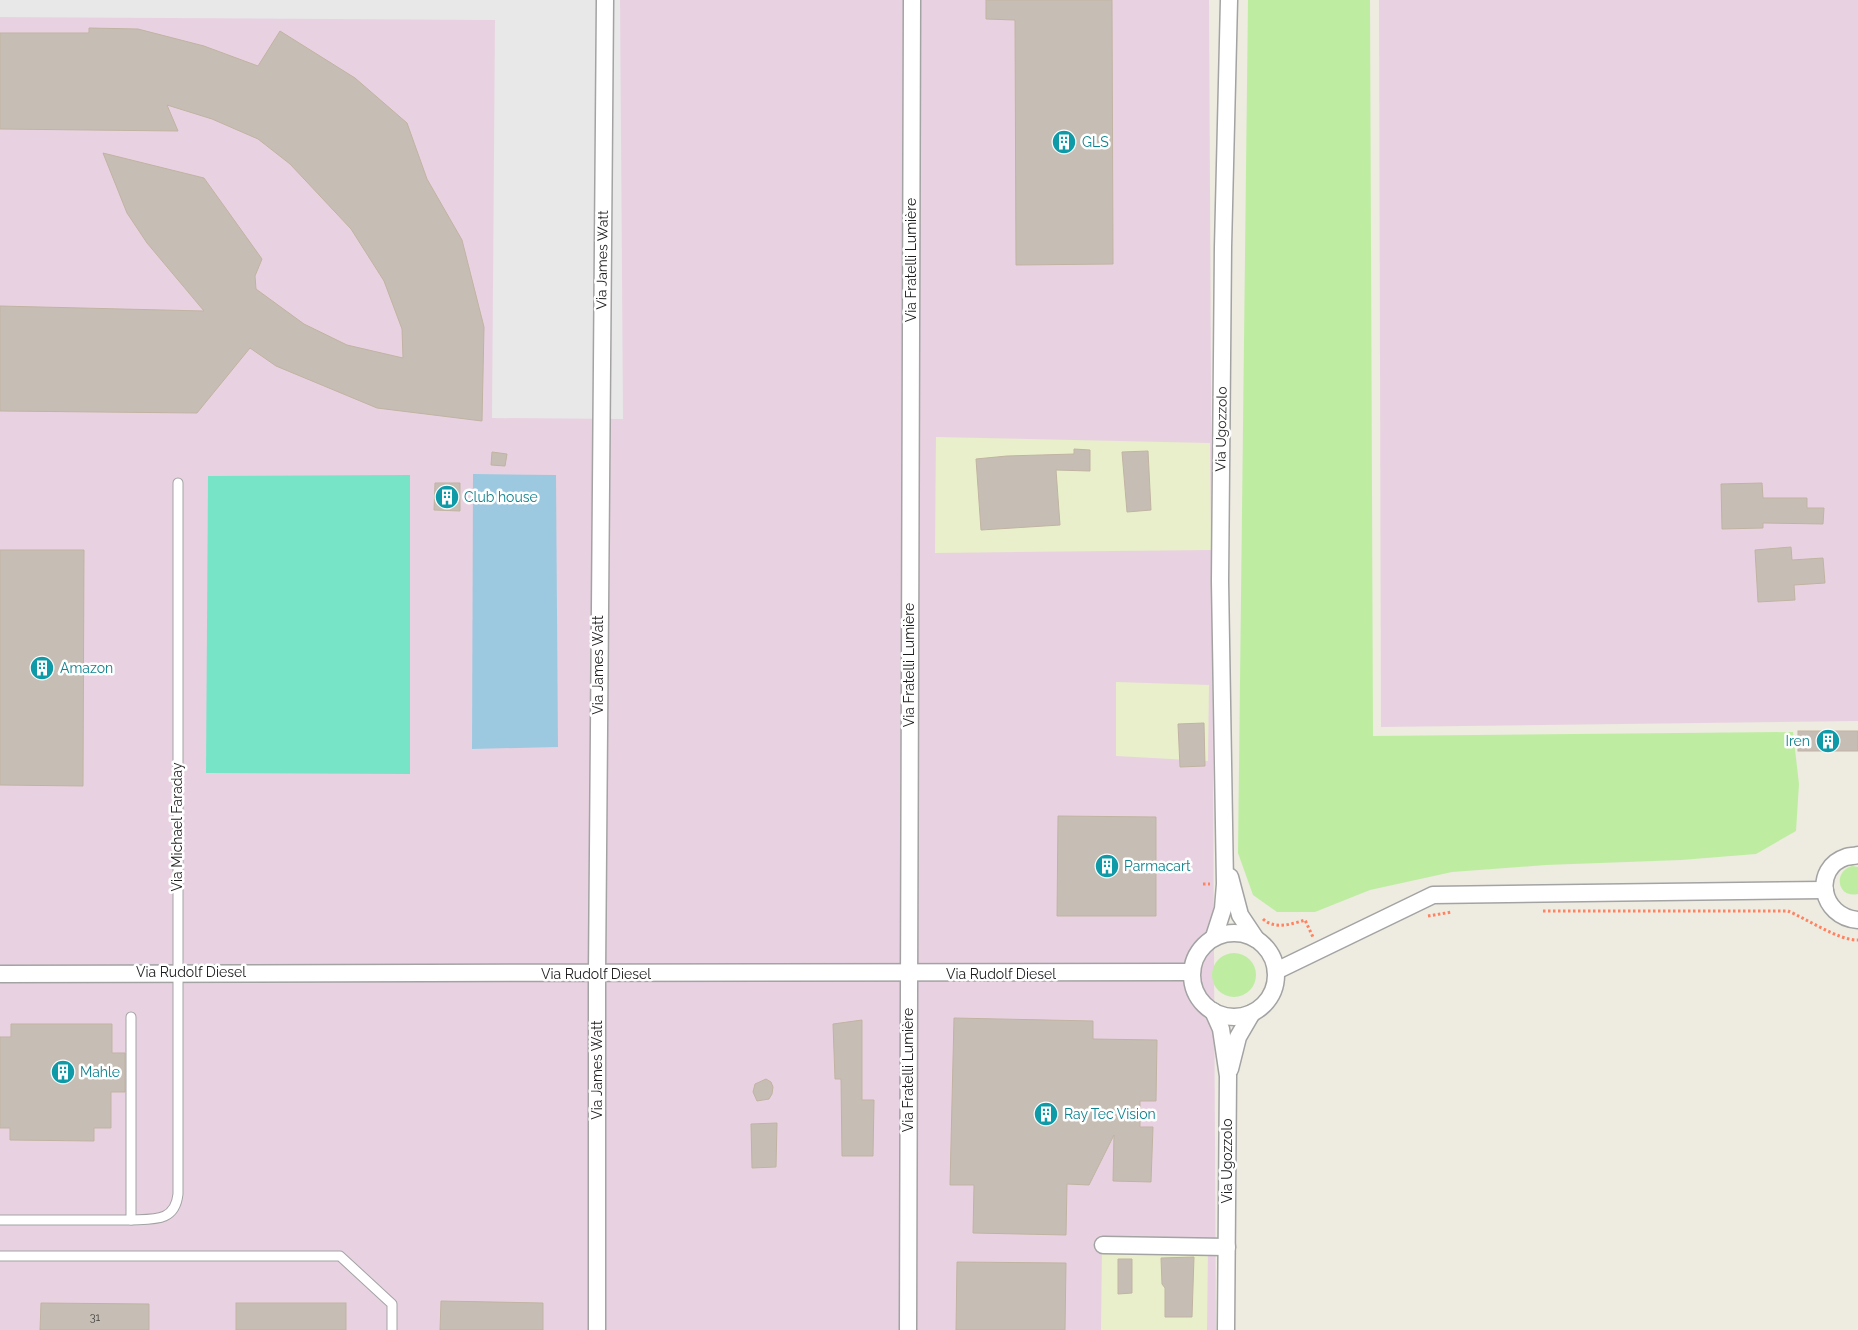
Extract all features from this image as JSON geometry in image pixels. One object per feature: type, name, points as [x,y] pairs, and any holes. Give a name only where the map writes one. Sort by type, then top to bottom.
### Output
[{"type":"street","name":"Via James Watt","points":[[597,1330],[597,974],[605,0]]},
{"type":"street","name":"Via Fratelli Lumière","points":[[908,1330],[912,0]]},
{"type":"street","name":"Via Ugozzolo","points":[[1214,938],[1224,909],[1225,884],[1220,581],[1223,247],[1229,0]]},
{"type":"street","points":[[1858,856],[1846,857],[1830,868],[1825,890],[1827,900],[1832,908],[1840,915],[1858,920]]},
{"type":"street","name":"Via Ugozzolo","points":[[1225,858],[1240,915],[1256,939]]},
{"type":"street","points":[[1276,971],[1433,895],[1825,890]]},
{"type":"street","points":[[1228,933],[1242,934],[1256,939],[1266,947],[1273,958],[1276,971],[1275,983],[1270,996],[1262,1006],[1252,1013],[1226,1016],[1213,1011],[1197,995],[1193,984],[1192,972],[1198,952],[1214,938],[1228,933]]},
{"type":"street","name":"Via Rudolf Diesel","points":[[0,974],[177,972],[908,974],[1192,972]]},
{"type":"street","name":"Via Ugozzolo","points":[[1213,1011],[1221,1029],[1228,1076],[1226,1330]]},
{"type":"street","name":"Via Ugozzolo","points":[[1228,1076],[1238,1037],[1252,1013]]},
{"type":"street","points":[[1103,1244],[1227,1247]]},
{"type":"lane","name":"Via Michael Faraday","points":[[131,1220],[158,1219],[171,1213],[177,1201],[178,483]]},
{"type":"lane","points":[[0,1220],[131,1220],[131,1017]]},
{"type":"lane","points":[[0,1256],[340,1256],[392,1304],[392,1330]]},
{"type":"path","points":[[1203,884],[1225,884]]},
{"type":"path","points":[[1540,911],[1788,911],[1806,918],[1837,935],[1858,940]]},
{"type":"path","points":[[1423,917],[1461,912]]},
{"type":"path","points":[[1262,918],[1268,924],[1285,926],[1305,920],[1319,950]]},
{"type":"shaded area","points":[[0,0],[1209,0],[1216,1330],[0,1330]]},
{"type":"shaded area","points":[[0,0],[620,0],[623,419],[492,418],[495,20],[0,17]]},
{"type":"shaded area","points":[[1379,0],[1858,0],[1858,721],[1381,727]]},
{"type":"green space","points":[[1248,0],[1370,0],[1373,736],[1793,732],[1799,784],[1796,831],[1756,854],[1681,860],[1546,865],[1452,872],[1370,890],[1315,912],[1277,912],[1253,895],[1238,853]]},
{"type":"green space","points":[[936,437],[1210,443],[1211,550],[935,553]]},
{"type":"green space","points":[[410,475],[410,774],[206,773],[208,476]]},
{"type":"green space","points":[[1116,682],[1209,685],[1208,761],[1116,756]]},
{"type":"green space","points":[[1852,866],[1858,867],[1858,894],[1846,893],[1840,884],[1842,874]]},
{"type":"green space","points":[[1234,953],[1246,957],[1252,963],[1256,975],[1252,987],[1246,993],[1234,997],[1222,993],[1216,987],[1212,975],[1216,963],[1222,957]]},
{"type":"green space","points":[[1102,1248],[1208,1249],[1207,1330],[1101,1330]]},
{"type":"water","points":[[473,474],[556,475],[558,747],[472,749]]},
{"type":"building","name":"GLS","points":[[986,0],[1112,0],[1113,264],[1016,265],[1015,20],[986,19]]},
{"type":"building","points":[[89,28],[138,29],[204,46],[258,66],[280,31],[355,78],[407,123],[427,179],[462,240],[484,327],[482,421],[377,408],[276,366],[250,348],[197,413],[0,411],[0,306],[204,311],[147,243],[127,213],[103,153],[204,178],[262,259],[255,276],[256,289],[304,324],[347,345],[403,358],[402,329],[384,281],[351,229],[290,164],[258,139],[212,119],[167,105],[178,131],[0,129],[0,33],[89,33]]},
{"type":"building","points":[[1074,449],[1090,450],[1090,471],[1056,470],[1060,525],[981,530],[976,459],[1074,454]]},
{"type":"building","points":[[1148,451],[1151,510],[1127,512],[1122,452]]},
{"type":"building","points":[[492,452],[507,454],[505,466],[491,465]]},
{"type":"building","name":"Club house","points":[[435,483],[460,483],[460,511],[434,510]]},
{"type":"building","points":[[1762,483],[1763,498],[1807,498],[1807,508],[1824,508],[1823,524],[1763,523],[1763,528],[1722,529],[1721,484]]},
{"type":"building","points":[[1791,547],[1792,560],[1823,558],[1825,583],[1794,585],[1795,600],[1758,602],[1755,550]]},
{"type":"building","name":"Amazon","points":[[0,550],[84,550],[83,786],[0,785]]},
{"type":"building","points":[[1204,723],[1205,766],[1180,767],[1178,724]]},
{"type":"building","name":"Iren","points":[[1798,731],[1858,731],[1858,751],[1798,751]]},
{"type":"building","name":"Parmacart","points":[[1058,816],[1156,817],[1156,916],[1057,916]]},
{"type":"building","name":"Ray Tec Vision","points":[[954,1018],[1093,1021],[1093,1039],[1157,1040],[1156,1101],[1140,1101],[1140,1127],[1153,1127],[1151,1182],[1113,1181],[1114,1135],[1089,1185],[1067,1184],[1066,1235],[973,1233],[974,1185],[950,1185]]},
{"type":"building","points":[[862,1020],[862,1100],[874,1100],[873,1156],[842,1156],[841,1079],[835,1079],[833,1024]]},
{"type":"building","name":"Mahle","points":[[11,1024],[112,1024],[112,1053],[125,1053],[125,1092],[111,1092],[111,1128],[94,1128],[94,1141],[10,1140],[10,1128],[0,1128],[0,1037],[11,1037]]},
{"type":"building","points":[[766,1079],[771,1082],[773,1087],[772,1094],[769,1099],[757,1101],[753,1092],[755,1084]]},
{"type":"building","points":[[777,1123],[776,1167],[752,1168],[751,1124]]},
{"type":"building","points":[[1194,1257],[1192,1317],[1165,1317],[1165,1288],[1162,1284],[1161,1258]]},
{"type":"building","points":[[1118,1259],[1132,1259],[1132,1293],[1118,1294]]},
{"type":"building","points":[[957,1262],[1066,1263],[1065,1330],[956,1330]]},
{"type":"building","points":[[441,1301],[543,1303],[543,1330],[440,1330]]},
{"type":"building","points":[[41,1303],[149,1304],[149,1330],[40,1330]]},
{"type":"building","points":[[236,1303],[346,1303],[346,1330],[236,1330]]},
{"type":"place","name":"GLS","points":[[1064,142]]},
{"type":"place","name":"Club house","points":[[447,497]]},
{"type":"place","name":"Amazon","points":[[42,668]]},
{"type":"place","name":"Iren","points":[[1828,741]]},
{"type":"place","name":"Parmacart","points":[[1107,866]]},
{"type":"place","name":"Mahle","points":[[63,1072]]},
{"type":"place","name":"Ray Tec Vision","points":[[1046,1114]]}]
